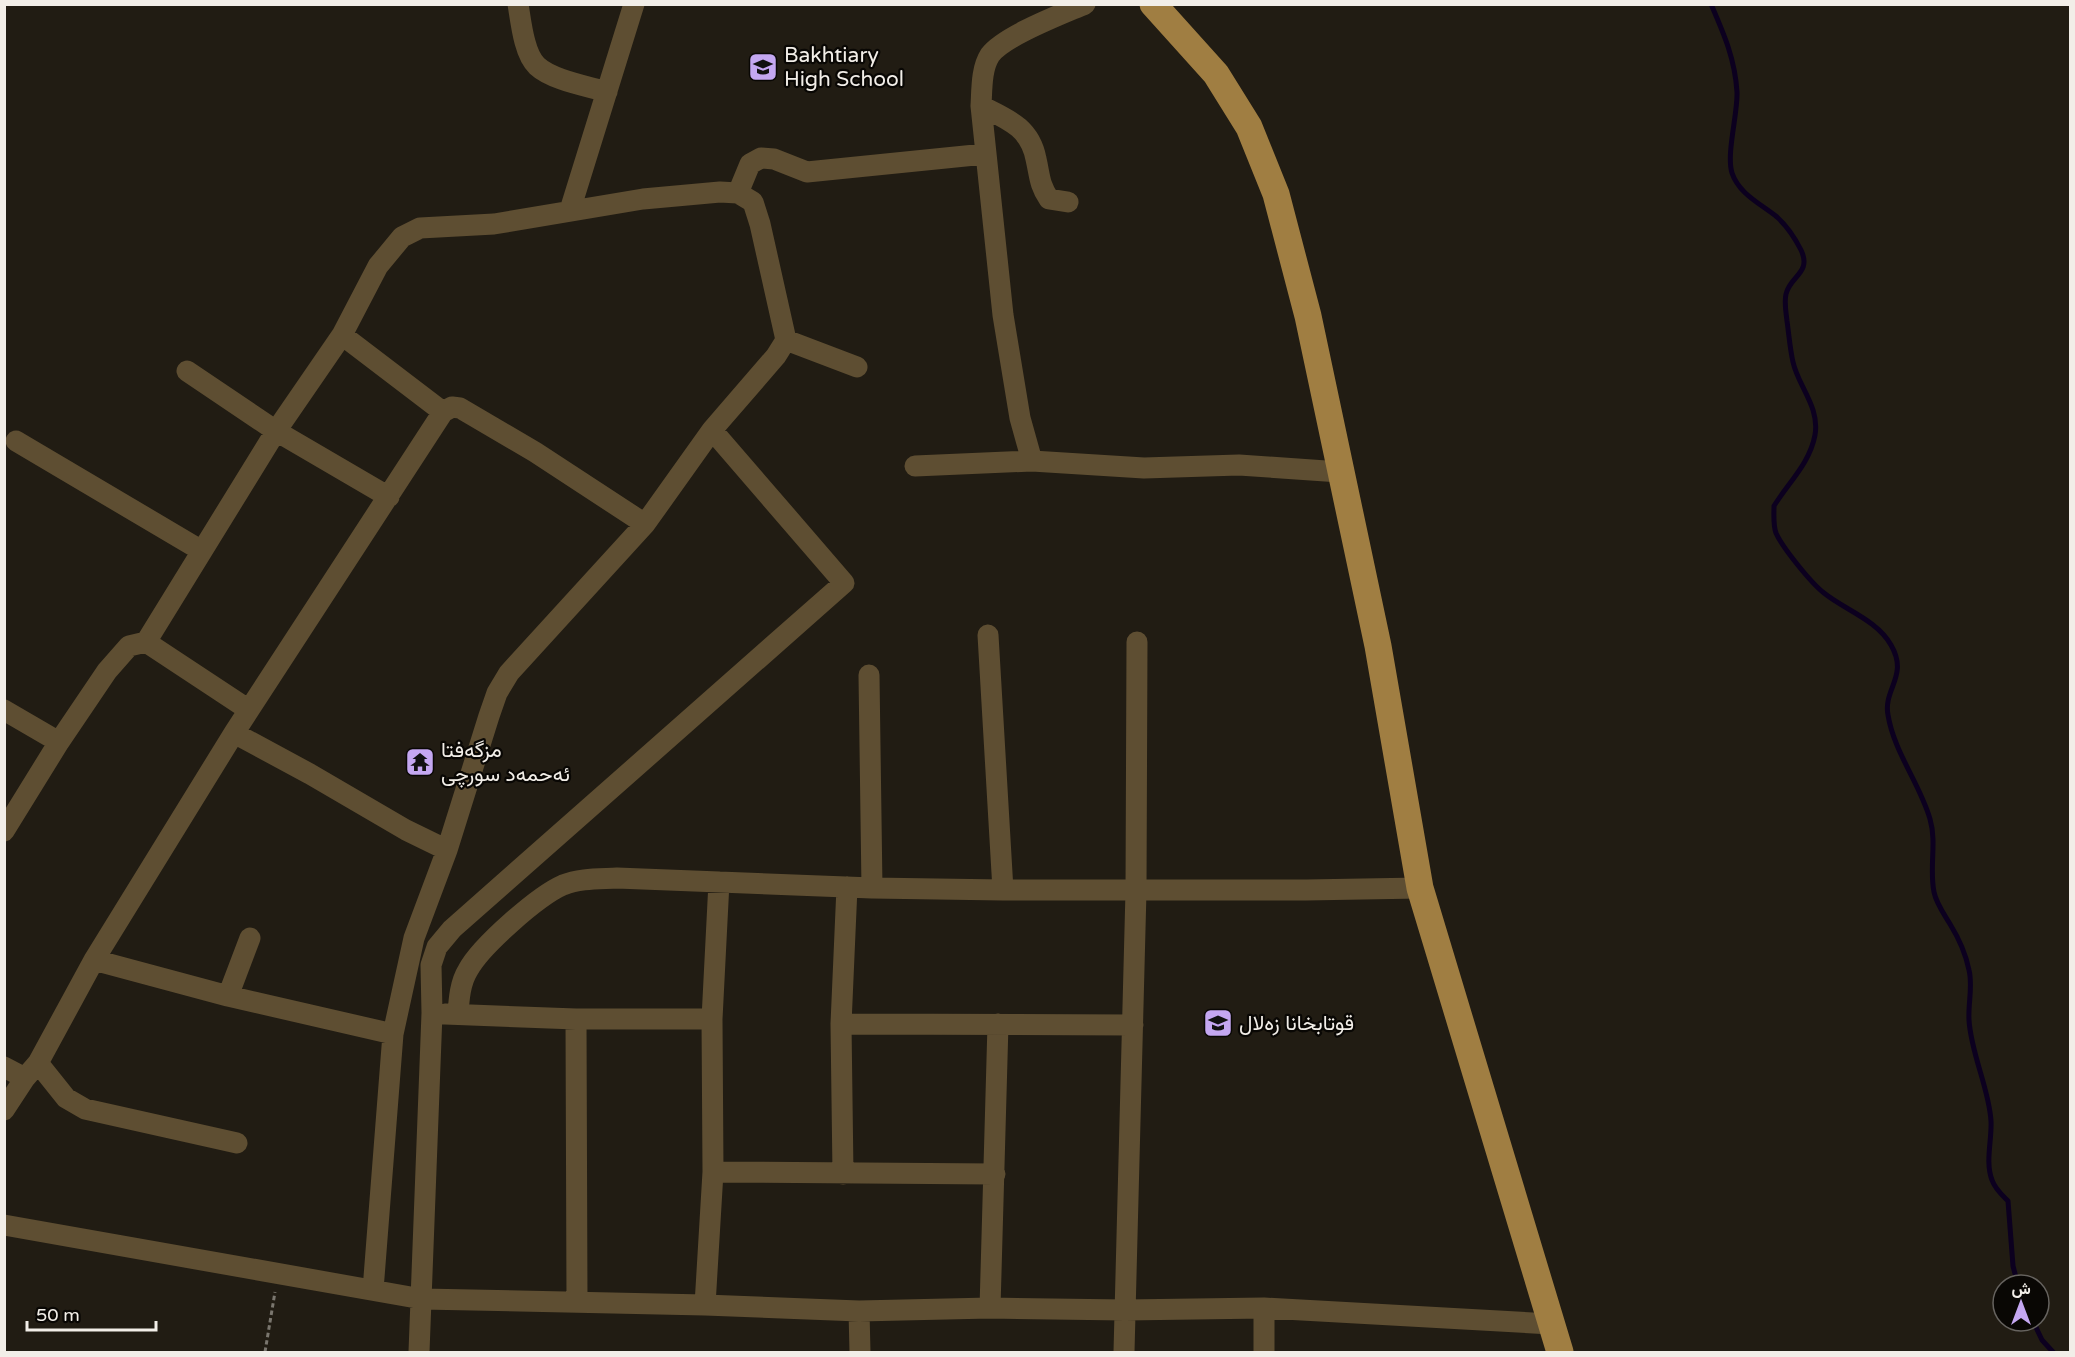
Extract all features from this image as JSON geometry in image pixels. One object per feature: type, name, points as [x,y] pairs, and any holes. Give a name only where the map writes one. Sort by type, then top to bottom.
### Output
[{"type":"main road","points":[[1153,4],[1216,74],[1249,127],[1276,194],[1308,316],[1378,646],[1420,888],[1560,1353]]},
{"type":"street","points":[[518,4],[527,47],[536,66],[552,76],[607,92]]},
{"type":"street","points":[[570,210],[634,4]]},
{"type":"street","points":[[1032,461],[1020,418],[1003,315],[981,106],[984,74],[990,56],[1005,42],[1085,4]]},
{"type":"street","points":[[981,106],[1011,121],[1028,135],[1036,156],[1041,187],[1049,199],[1068,202]]},
{"type":"street","points":[[738,193],[750,164],[761,158],[774,159],[807,172],[985,154]]},
{"type":"street","points":[[4,831],[107,670],[129,646],[146,642],[276,431],[342,334],[378,266],[402,237],[420,228],[494,224],[532,219],[570,210],[709,193],[738,193],[753,202],[786,340],[776,356],[712,430],[645,524],[509,674],[497,693],[447,850],[414,938],[393,1035],[373,1290]]},
{"type":"street","points":[[342,334],[443,412]]},
{"type":"street","points":[[786,340],[857,367]]},
{"type":"street","points":[[187,371],[276,431],[389,497]]},
{"type":"street","points":[[4,1110],[31,1070],[94,960],[234,733],[443,412],[452,407],[460,408],[535,452],[645,524]]},
{"type":"street","points":[[419,1353],[432,1014],[431,965],[437,947],[452,929],[844,583],[712,430]]},
{"type":"street","points":[[16,441],[202,551]]},
{"type":"street","points":[[915,466],[1032,461],[1144,468],[1239,465],[1340,472]]},
{"type":"street","points":[[988,635],[1003,890]]},
{"type":"street","points":[[146,642],[249,710]]},
{"type":"street","points":[[1124,1353],[1136,891],[1137,642]]},
{"type":"street","points":[[869,675],[872,888]]},
{"type":"street","points":[[4,710],[59,742]]},
{"type":"street","points":[[234,733],[406,830],[447,850]]},
{"type":"street","points":[[458,1014],[460,993],[466,971],[475,959],[495,938],[545,895],[564,884],[584,880],[617,878],[872,888],[1003,890],[1420,888]]},
{"type":"street","points":[[705,1305],[713,1172],[712,1019],[719,882]]},
{"type":"street","points":[[843,1174],[842,1024],[847,887]]},
{"type":"street","points":[[228,996],[250,938]]},
{"type":"street","points":[[94,960],[228,996],[393,1035]]},
{"type":"street","points":[[432,1014],[576,1019],[712,1019]]},
{"type":"street","points":[[576,1019],[577,1302]]},
{"type":"street","points":[[842,1024],[1133,1025]]},
{"type":"street","points":[[990,1308],[998,1024]]},
{"type":"street","points":[[4,1067],[31,1070],[66,1098],[86,1110],[237,1143]]},
{"type":"street","points":[[713,1172],[995,1174]]},
{"type":"street","points":[[4,1225],[422,1299],[860,1311],[990,1308],[1125,1310],[1263,1308],[1551,1324]]},
{"type":"street","points":[[1263,1308],[1264,1353]]},
{"type":"street","points":[[860,1311],[860,1353]]},
{"type":"path","points":[[265,1353],[279,1273]]},
{"type":"waterway","points":[[1711,4],[1728,47],[1736,80],[1737,101],[1730,155],[1732,173],[1745,193],[1784,224],[1804,258],[1802,269],[1788,288],[1785,308],[1793,362],[1812,406],[1816,425],[1815,435],[1804,464],[1774,506],[1775,530],[1784,547],[1812,581],[1832,599],[1878,629],[1885,636],[1896,656],[1897,674],[1887,706],[1888,715],[1901,755],[1930,819],[1933,837],[1932,874],[1935,896],[1959,940],[1969,970],[1971,982],[1970,1033],[1990,1109],[1990,1173],[1995,1186],[2008,1201],[2015,1273]]},
{"type":"waterway","points":[[2039,1333],[2053,1352]]},
{"type":"place","name":"Bakhtiary High School","points":[[763,67]]},
{"type":"place","name":"مزگەفتا ئەحمەد سورچی","points":[[420,762]]},
{"type":"place","name":"قوتابخانا زەلال","points":[[1218,1023]]}]
